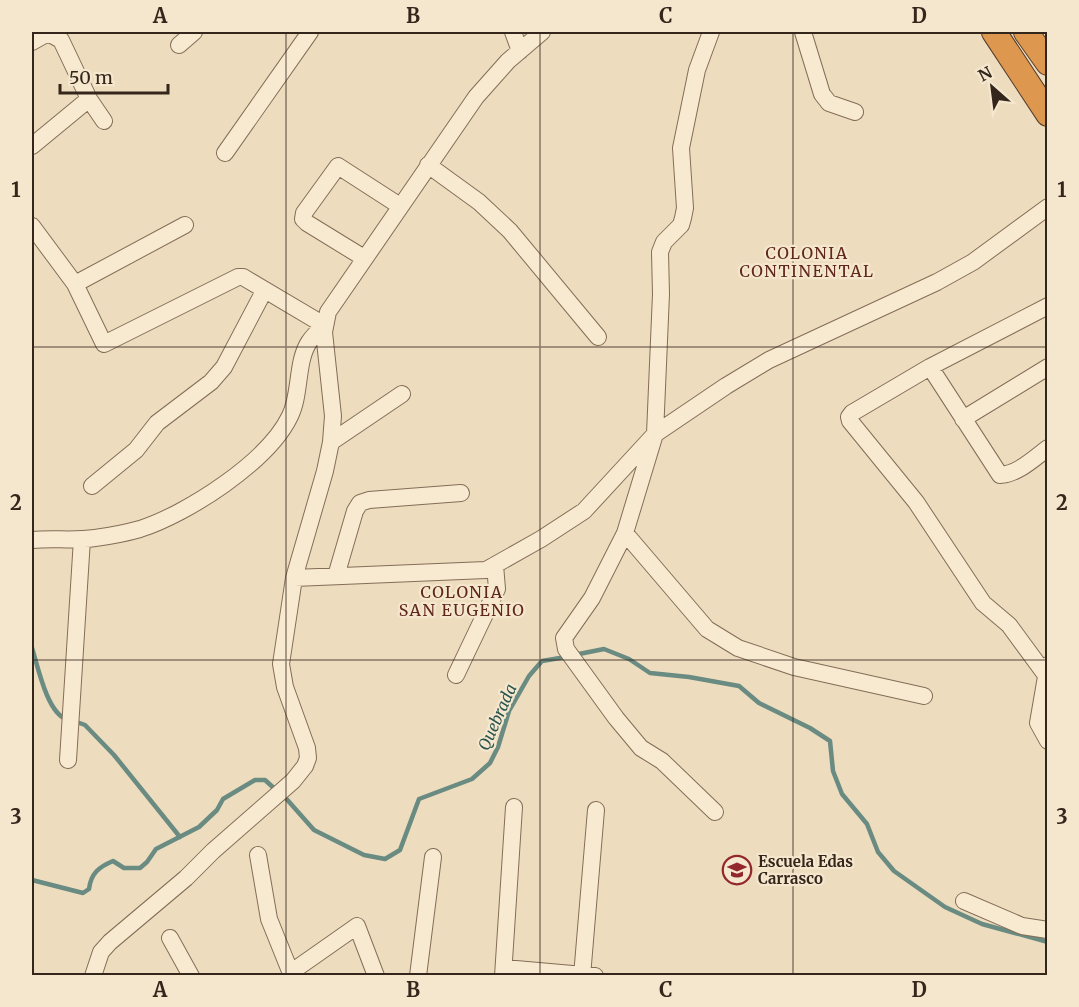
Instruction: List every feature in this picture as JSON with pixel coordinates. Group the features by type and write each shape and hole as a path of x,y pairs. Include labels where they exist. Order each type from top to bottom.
{"highway":[{"path":"994,32 1047,114"},
{"path":"1026,32 1047,63"}],"street":[{"path":"179,45 194,32"},
{"path":"225,153 310,32"},
{"path":"513,32 519,51"},
{"path":"93,975 101,952 110,942 186,878 213,850 301,773 308,758 307,748 285,687 281,664 294,578 325,471 331,442 333,416 324,325 328,312 476,97 519,51 542,32"},
{"path":"711,32 698,70 681,148 685,208 683,218 681,225 664,242 660,252 662,294 655,434 625,533 592,598 564,638 566,649 616,718 641,748 662,761 715,812"},
{"path":"803,32 822,94 829,103 855,112"},
{"path":"32,42 48,33 61,40 89,99 104,121"},
{"path":"32,146 89,99"},
{"path":"364,258 303,219 304,213 316,195 338,165 400,206"},
{"path":"428,165 478,202 510,231 598,337"},
{"path":"294,578 486,570 541,539 584,511 655,434 726,386 769,360 937,282 973,262 1047,207"},
{"path":"75,284 185,225"},
{"path":"32,226 75,284 104,344 238,277 243,277 324,325"},
{"path":"92,486 136,450 157,423 211,382 224,367 264,291"},
{"path":"1047,306 930,367 852,413 850,421 916,502 983,603 1009,625 1046,669 1038,723 1047,741"},
{"path":"33,538 82,540 138,530 156,523 216,489 254,460 275,440 290,416 296,401 304,352 308,343 324,325"},
{"path":"963,419 1047,366"},
{"path":"930,367 999,475 1008,475 1018,470 1047,448"},
{"path":"331,442 402,394"},
{"path":"336,576 355,511 360,503 369,500 461,493"},
{"path":"625,533 707,629 738,648 794,667 924,696"},
{"path":"68,760 82,540"},
{"path":"456,675 497,589 495,565"},
{"path":"514,807 504,972 587,975 596,810"},
{"path":"258,855 269,919 291,974 357,926 376,975"},
{"path":"418,975 433,857"},
{"path":"964,901 1022,926 1047,930"},
{"path":"170,938 191,975"}],"waterway":[{"path":"32,648 48,698 59,715 66,719"},
{"name":"Quebrada","path":"574,655 604,649 629,659 650,673 739,686 759,703 810,728 830,741 833,771 842,794 867,824 878,852 894,871 945,907 982,924 1048,942"},
{"name":"Quebrada","path":"283,795 314,830 364,855 385,859 400,850 419,799 472,779 490,763 498,747 509,711 529,676 542,661 566,657"},
{"path":"74,721 85,725 114,755 180,837"},
{"name":"Quebrada","path":"32,880 83,893 89,889 97,871 104,866 113,861 124,868 140,868 156,849 199,827 217,810 223,799 255,780 265,780 276,790"}],"place":[{"name":"Escuela Edas Carrasco","path":"737,870"}],"district":[{"name":"COLONIA CONTINENTAL","path":"807,262"},
{"name":"COLONIA SAN EUGENIO","path":"462,601"}]}
